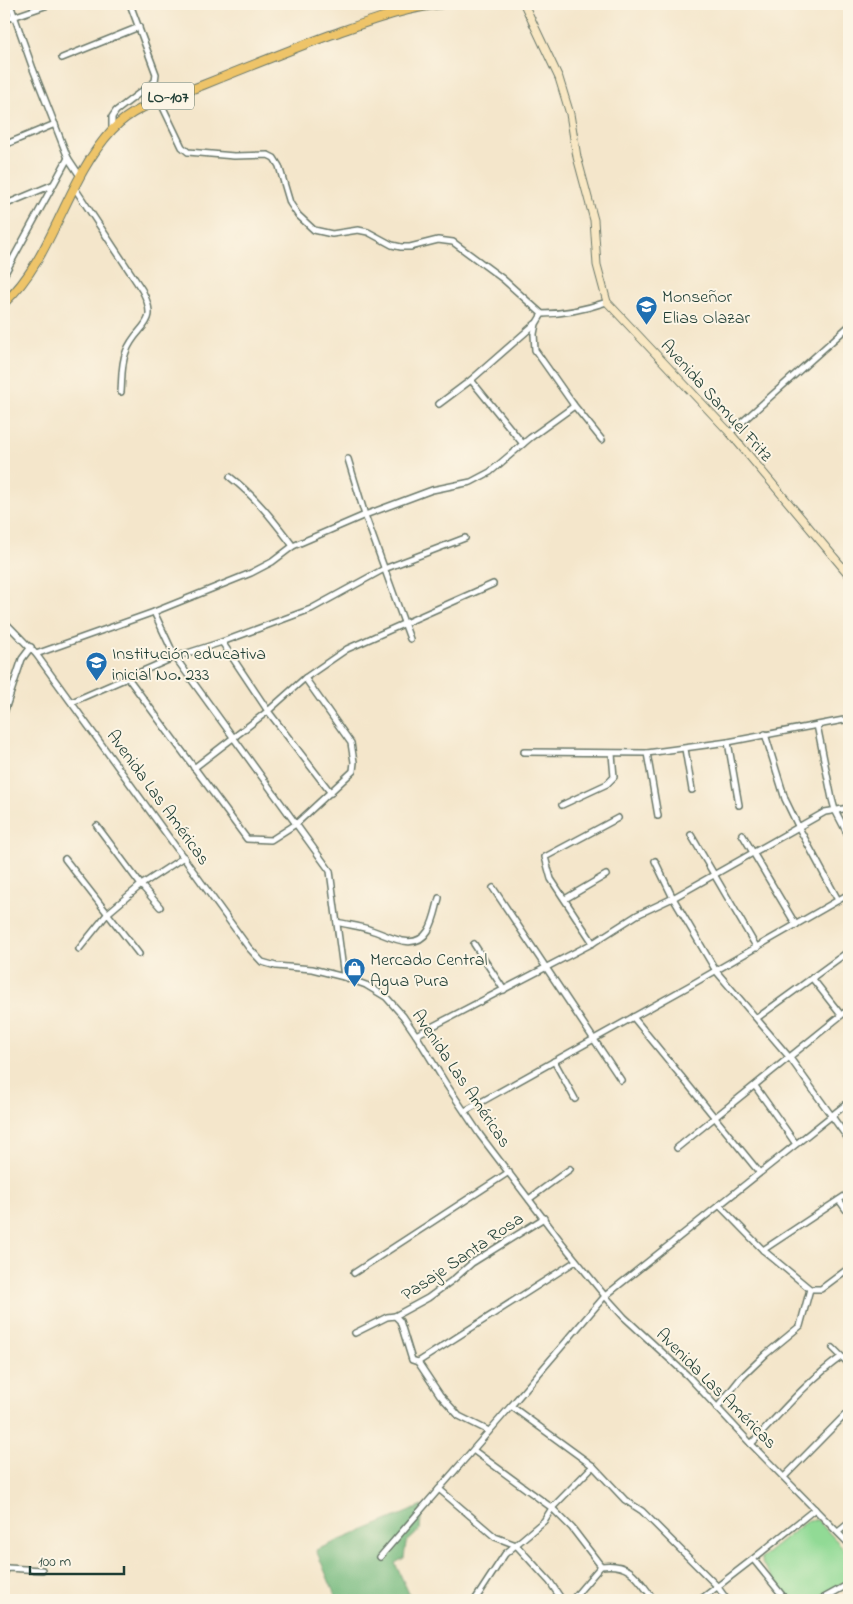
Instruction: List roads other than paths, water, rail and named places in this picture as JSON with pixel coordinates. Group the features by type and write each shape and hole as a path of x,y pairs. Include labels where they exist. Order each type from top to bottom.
{"main road":[{"name":"LO-107","path":"4,302 16,292 29,274 80,176 112,130 135,111 159,99 200,86 382,16 424,6 443,4"}],"street":[{"path":"10,4 68,158 80,176"},
{"path":"4,20 51,4"},
{"path":"112,130 112,117 116,111 155,81 156,74 130,4"},
{"name":"Avenida Samuel Fritz","path":"524,4 559,78 570,114 578,157 594,220 597,265 607,302 730,432 849,575"},
{"path":"62,58 139,27"},
{"path":"159,99 178,141 188,152 234,156 268,155 274,158 279,166 290,203 298,215 314,230 332,234 358,230 368,232 392,245 401,247 410,247 438,240 453,242 503,279 542,314 558,314 607,302"},
{"path":"4,145 55,124"},
{"path":"4,275 68,158"},
{"path":"4,205 52,185"},
{"path":"74,187 142,290 151,311 145,324 128,347 124,356 122,392"},
{"path":"439,404 536,324 542,314"},
{"path":"536,324 534,334 535,350 602,440"},
{"path":"730,432 849,326"},
{"path":"470,380 523,444"},
{"path":"36,654 154,612 251,574 272,562 293,546 365,515 432,490 471,482 490,472 523,444 573,407 574,404"},
{"path":"348,459 365,515 410,639"},
{"path":"230,477 247,490 271,515 293,546"},
{"path":"72,702 174,657 222,642 311,609 384,570 465,538"},
{"path":"194,768 268,711 305,678 347,649 493,584"},
{"path":"154,612 174,657 330,871 344,977"},
{"name":"Avenida Las Américas","path":"4,621 30,646 72,702 249,948 262,962 276,966 312,969 344,977 366,985 386,996 416,1035 446,1084 509,1172 576,1261 605,1296 624,1317 688,1376 849,1544"},
{"path":"222,642 268,711 331,793"},
{"path":"4,713 22,659 30,646"},
{"path":"128,678 247,839 271,840 296,824 353,771 352,748 305,678"},
{"path":"524,752 647,753 728,742 849,719"},
{"path":"817,725 835,810 849,837"},
{"path":"765,734 785,799 798,828 838,900"},
{"path":"728,742 739,805"},
{"path":"685,749 692,790"},
{"path":"647,753 658,816"},
{"path":"562,804 607,784 614,776 612,754"},
{"path":"416,1035 594,943 638,915 673,898 825,812 849,808"},
{"path":"594,943 551,880 546,857 618,818"},
{"path":"97,826 160,907"},
{"path":"742,834 796,925"},
{"path":"691,835 757,948"},
{"path":"79,948 108,913 141,885 184,857"},
{"path":"65,859 139,954"},
{"path":"655,861 673,898 716,971 790,1058 849,1140"},
{"path":"565,899 606,875"},
{"path":"493,888 621,1080"},
{"path":"465,1111 757,948 849,894"},
{"path":"337,922 371,930 394,940 404,942 416,940 427,933 439,898"},
{"path":"474,944 504,990"},
{"path":"757,1018 849,951"},
{"path":"812,978 841,1015"},
{"path":"677,1148 849,1009"},
{"path":"633,1017 759,1172"},
{"path":"554,1061 575,1099"},
{"path":"755,1086 796,1144"},
{"path":"380,1557 605,1296 849,1102"},
{"path":"529,1199 570,1169"},
{"path":"354,1272 509,1172"},
{"path":"763,1250 849,1193"},
{"path":"839,1200 849,1214"},
{"path":"719,1205 763,1250 810,1289 820,1289 849,1268"},
{"name":"Pasaje Santa Rosa","path":"355,1333 388,1317 395,1316 428,1298 472,1263 544,1218"},
{"path":"418,1362 576,1261"},
{"path":"718,1408 740,1379 766,1354 800,1326 810,1289"},
{"path":"395,1316 400,1321 412,1360 418,1362 440,1395 459,1416 489,1431"},
{"path":"833,1348 849,1364"},
{"path":"752,1444 811,1380 841,1357"},
{"path":"511,1406 593,1466 625,1500 642,1511 717,1586 727,1600"},
{"path":"784,1477 849,1411"},
{"path":"473,1450 552,1508 572,1528 601,1566"},
{"path":"475,1600 505,1554 544,1521 552,1508 593,1466"},
{"path":"438,1489 495,1536 516,1545 550,1582 562,1600"},
{"path":"700,1600 815,1509"},
{"path":"838,1532 849,1522"},
{"path":"753,1559 786,1600"},
{"path":"572,1600 601,1566 621,1566 630,1570 654,1600"},
{"path":"4,1574 7,1568 42,1570"},
{"path":"820,1600 849,1584"},
{"path":"478,1595 482,1600"}],"place":[{"name":"Monseñor Elias Olazar","path":"646,325"},
{"name":"Institución educativa inicial No. 233","path":"96,682"},
{"name":"Mercado Central Agua Pura","path":"354,988"}]}
